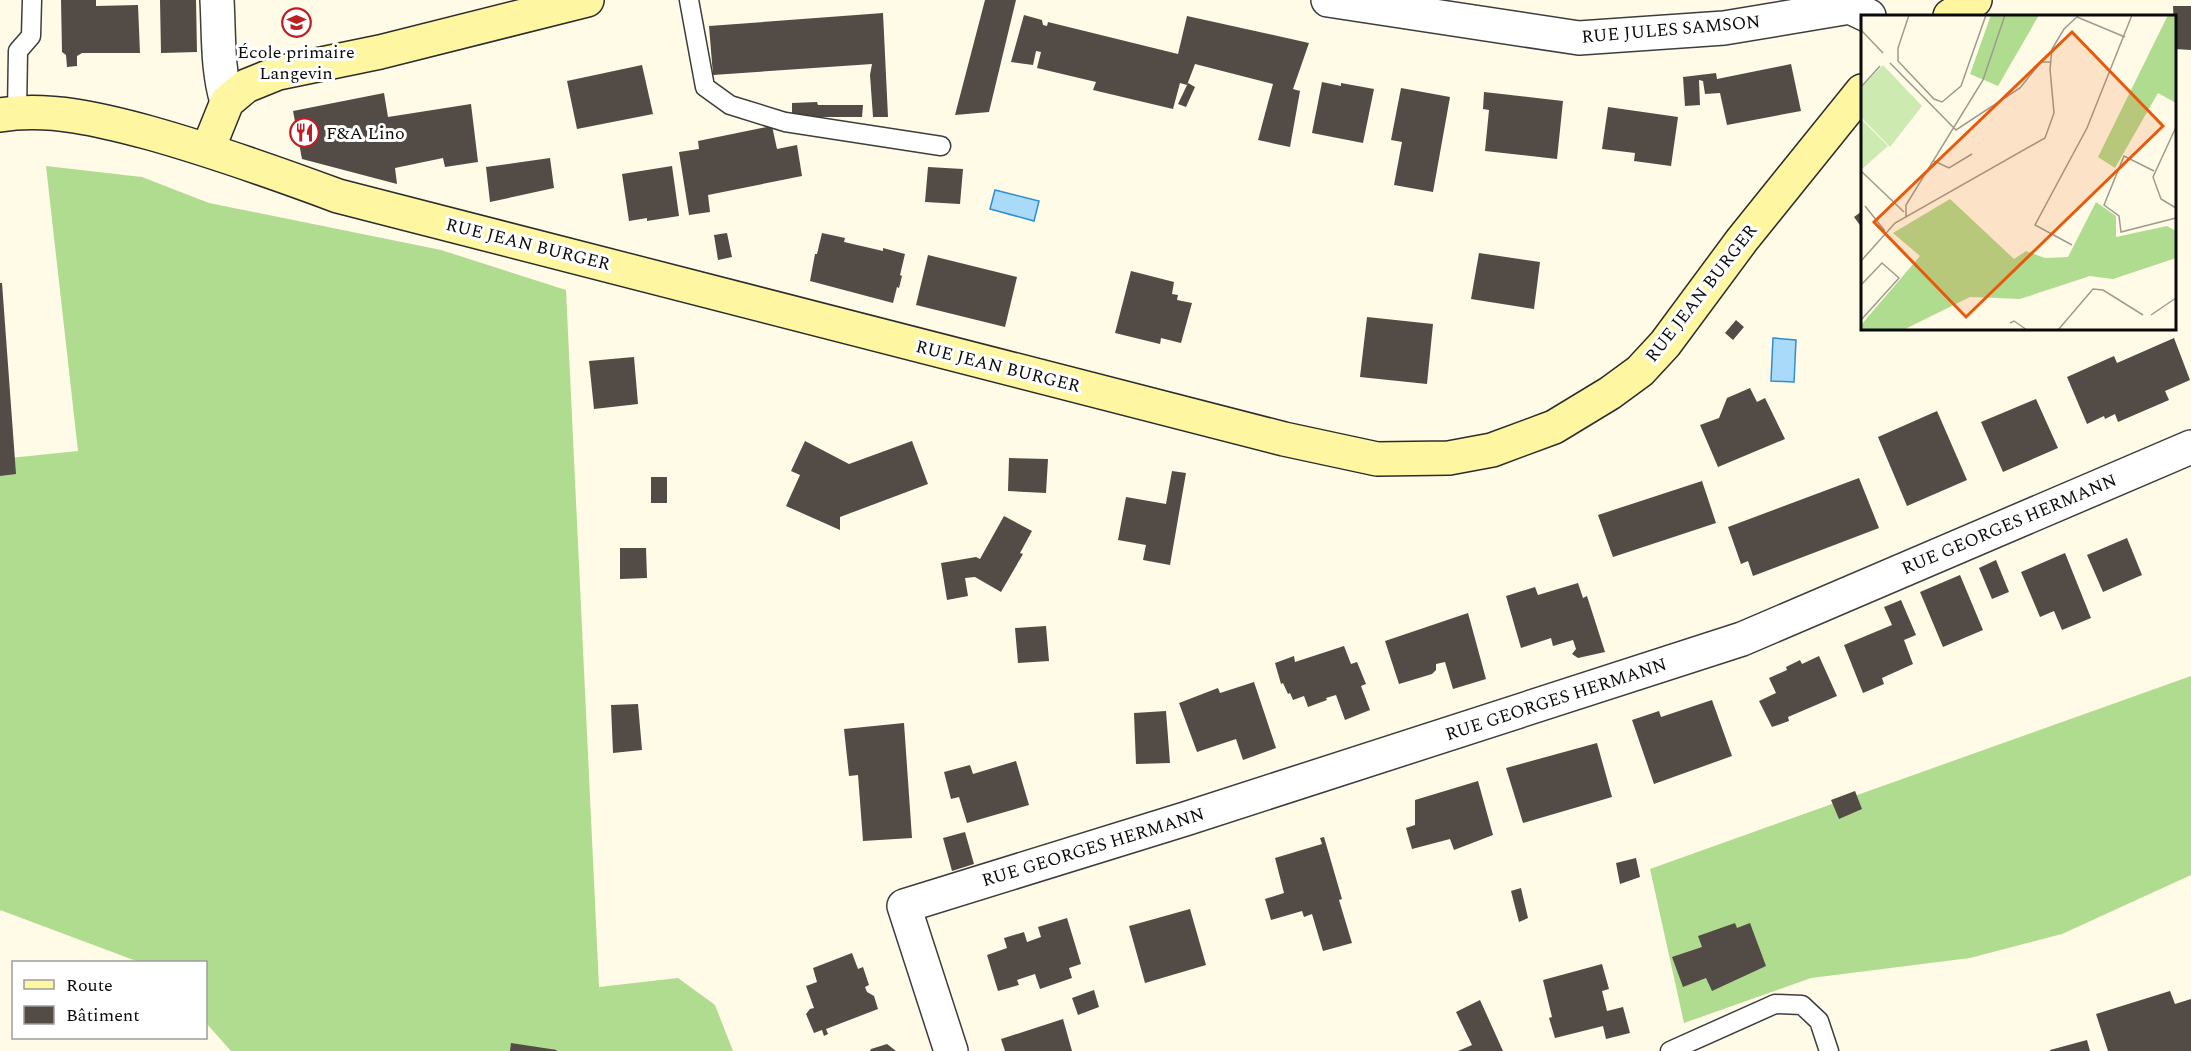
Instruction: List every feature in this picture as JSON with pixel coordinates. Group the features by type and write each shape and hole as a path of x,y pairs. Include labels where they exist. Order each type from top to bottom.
{"main road":[{"path":"208,149 227,102 246,86 278,73 380,52 587,0"},
{"path":"1952,15 1975,0"},
{"name":"RUE JEAN BURGER","path":"8,114 67,115 116,123 208,149 338,196 1284,439 1377,459 1449,458 1492,450 1554,427 1610,393 1640,371 1665,344 1748,231 1861,93"}],"street":[{"path":"217,0 218,59 227,102"},
{"name":"RUE JULES SAMSON","path":"1328,0 1579,38 1724,28 1850,7 1867,15"},
{"name":"RUE GEORGES HERMANN","path":"951,1051 904,906 1196,815 1742,639 2191,447"}],"lane":[{"path":"8,114 18,51 31,36 32,0"},
{"path":"689,0 705,87 730,105 785,122 941,146"},
{"path":"1670,1051 1775,1004 1802,1005 1819,1021 1828,1051"}],"green space":[{"path":"46,166 142,177 209,203 441,250 566,290 599,987 678,978 715,1005 733,1051 231,1051 207,1024 207,961 136,961 0,910 0,459 78,451"},
{"path":"2191,676 2191,875 2062,934 1970,958 1811,978 1684,1023 1650,869"}],"water":[{"path":"995,190 1039,201 1034,221 990,209"},
{"path":"1773,338 1796,340 1794,382 1771,381"}],"building":[{"path":"61,0 96,0 96,6 138,5 140,53 82,53 77,56 77,66 67,67 66,55 62,52"},
{"path":"160,0 196,0 197,52 161,53"},
{"path":"985,0 1016,0 989,112 955,115"},
{"path":"2173,6 2191,6 2191,50 2176,49 2176,15 2173,15"},
{"path":"883,13 888,117 873,117 870,75 872,64 713,75 709,26"},
{"path":"1024,15 1042,20 1043,25 1047,26 1048,22 1178,54 1187,16 1309,43 1293,89 1300,91 1290,147 1258,140 1273,84 1195,64 1187,85 1180,83 1173,109 1093,90 1096,82 1037,68 1041,52 1036,51 1033,65 1011,62"},
{"path":"1791,64 1801,111 1727,125 1720,93 1705,94 1703,81 1699,80 1700,105 1685,106 1683,77 1716,73 1717,79"},
{"path":"642,65 653,114 577,129 567,81"},
{"path":"1322,82 1374,89 1363,143 1312,133"},
{"path":"1188,83 1195,87 1186,107 1178,104"},
{"path":"1401,88 1450,97 1433,192 1394,185 1402,142 1391,140"},
{"path":"1484,92 1563,101 1557,159 1485,151 1489,110 1483,109"},
{"path":"384,93 388,117 471,104 478,162 445,167 443,158 395,168 397,184 302,159 293,111"},
{"path":"817,102 818,105 863,105 862,117 792,117 792,103"},
{"path":"1608,107 1678,117 1671,166 1634,161 1635,153 1602,149"},
{"path":"772,126 777,149 797,145 802,176 708,195 710,212 689,215 679,152 699,149 698,141"},
{"path":"550,158 554,188 490,202 486,167"},
{"path":"672,166 679,216 629,221 622,174"},
{"path":"928,167 963,169 960,204 925,202"},
{"path":"1861,212 1861,227 1854,217"},
{"path":"727,233 732,257 718,260 714,235"},
{"path":"822,233 845,238 844,242 905,254 900,275 902,276 893,303 810,281"},
{"path":"1479,253 1540,262 1534,309 1471,299"},
{"path":"928,255 1017,277 1005,327 916,305"},
{"path":"1131,271 1174,282 1172,294 1178,295 1177,300 1192,303 1181,343 1161,338 1160,344 1115,333"},
{"path":"0,283 2,283 16,474 0,476"},
{"path":"1367,317 1433,324 1427,384 1360,377"},
{"path":"1736,320 1744,327 1733,340 1725,333"},
{"path":"2174,338 2190,380 2165,391 2169,400 2118,422 2115,414 2105,419 2104,416 2087,424 2067,377 2114,356 2117,363"},
{"path":"634,357 638,404 594,409 589,361"},
{"path":"1750,388 1757,402 1765,398 1785,439 1718,467 1700,425 1719,418 1727,398"},
{"path":"2036,399 2058,448 2003,472 1981,422"},
{"path":"1937,411 1967,480 1907,506 1878,437"},
{"path":"805,441 849,464 912,441 928,484 840,517 840,530 786,506 800,475 791,471"},
{"path":"1009,458 1048,459 1046,493 1008,491"},
{"path":"1172,471 1186,473 1170,565 1143,560 1146,545 1118,540 1126,497 1166,504"},
{"path":"651,477 667,477 667,503 651,503"},
{"path":"1859,478 1879,528 1753,576 1748,561 1741,564 1728,527"},
{"path":"1702,481 1716,523 1613,557 1598,515"},
{"path":"1004,516 1032,531 1020,553 1023,554 1001,592 975,577 965,578 968,596 947,600 941,563 976,557 980,559"},
{"path":"2127,538 2142,575 2103,592 2087,555"},
{"path":"620,548 646,548 647,578 620,579"},
{"path":"2065,553 2091,618 2062,630 2054,611 2040,617 2021,572"},
{"path":"1996,560 2009,592 1992,599 1979,568"},
{"path":"1960,575 1983,630 1943,647 1920,592"},
{"path":"1578,583 1583,598 1587,596 1605,652 1578,658 1572,654 1576,649 1573,640 1553,646 1551,638 1521,648 1506,596 1535,587 1538,595"},
{"path":"1901,600 1916,635 1904,640 1913,664 1882,678 1884,684 1863,693 1844,645 1892,625 1884,607"},
{"path":"1468,613 1486,679 1453,689 1445,662 1436,664 1436,670 1432,674 1399,684 1385,641"},
{"path":"1046,626 1049,661 1018,663 1015,628"},
{"path":"1344,646 1351,664 1357,662 1366,684 1361,686 1370,710 1345,720 1336,695 1308,707 1304,696 1293,700 1283,683 1281,684 1275,663 1294,656 1295,662"},
{"path":"1819,656 1837,696 1788,717 1789,721 1772,727 1759,701 1776,693 1769,678 1787,670 1786,667 1800,660 1802,664"},
{"path":"1254,682 1276,748 1243,760 1236,739 1197,752 1179,703 1218,688 1220,693"},
{"path":"1712,700 1732,756 1654,784 1632,720 1659,711 1661,717"},
{"path":"638,704 642,750 613,753 611,705"},
{"path":"1166,711 1170,763 1136,764 1134,713"},
{"path":"904,723 912,838 863,841 858,775 849,776 844,729"},
{"path":"1597,743 1612,797 1523,823 1506,768"},
{"path":"1016,761 1029,805 967,823 959,797 951,799 944,772 970,765 973,774"},
{"path":"1478,781 1493,835 1454,850 1450,839 1412,849 1406,828 1415,825 1415,800"},
{"path":"1855,791 1862,809 1839,819 1831,800"},
{"path":"965,832 974,864 952,871 943,838"},
{"path":"1324,837 1352,943 1323,951 1312,914 1304,917 1302,911 1271,920 1265,899 1284,893 1275,858 1322,844 1320,838"},
{"path":"1636,858 1640,877 1620,884 1616,863"},
{"path":"1521,888 1528,918 1519,922 1511,891"},
{"path":"1190,909 1206,965 1145,983 1129,926"},
{"path":"1067,918 1081,964 1069,968 1072,978 1040,989 1035,974 1017,980 1019,985 998,991 987,955 1007,948 1004,938 1024,932 1027,942 1041,937 1038,927"},
{"path":"1735,923 1737,928 1750,923 1766,966 1712,991 1706,978 1683,987 1672,957 1702,947 1698,936"},
{"path":"852,953 858,969 863,967 869,985 865,987 867,992 874,996 878,1009 826,1029 828,1034 824,1036 822,1030 814,1033 806,1014 814,1008 806,986 817,982 813,968"},
{"path":"1602,964 1609,989 1602,991 1607,1011 1623,1007 1630,1033 1606,1039 1603,1026 1555,1038 1549,1018 1552,1017 1543,980"},
{"path":"1094,990 1099,1007 1078,1015 1072,998"},
{"path":"2170,991 2175,1004 2191,999 2191,1051 2108,1051 2096,1014"},
{"path":"1480,1000 1503,1051 1458,1051 1472,1045 1456,1012"},
{"path":"1063,1019 1072,1051 1005,1051 1001,1039"},
{"path":"2087,1040 2090,1051 2050,1051 2050,1050"},
{"path":"511,1043 557,1050 510,1051"},
{"path":"887,1044 896,1051 870,1051 871,1049"}],"place":[{"name":"École primaire Langevin","path":"296,23"},
{"name":"F&A Lino","path":"305,133"}]}
